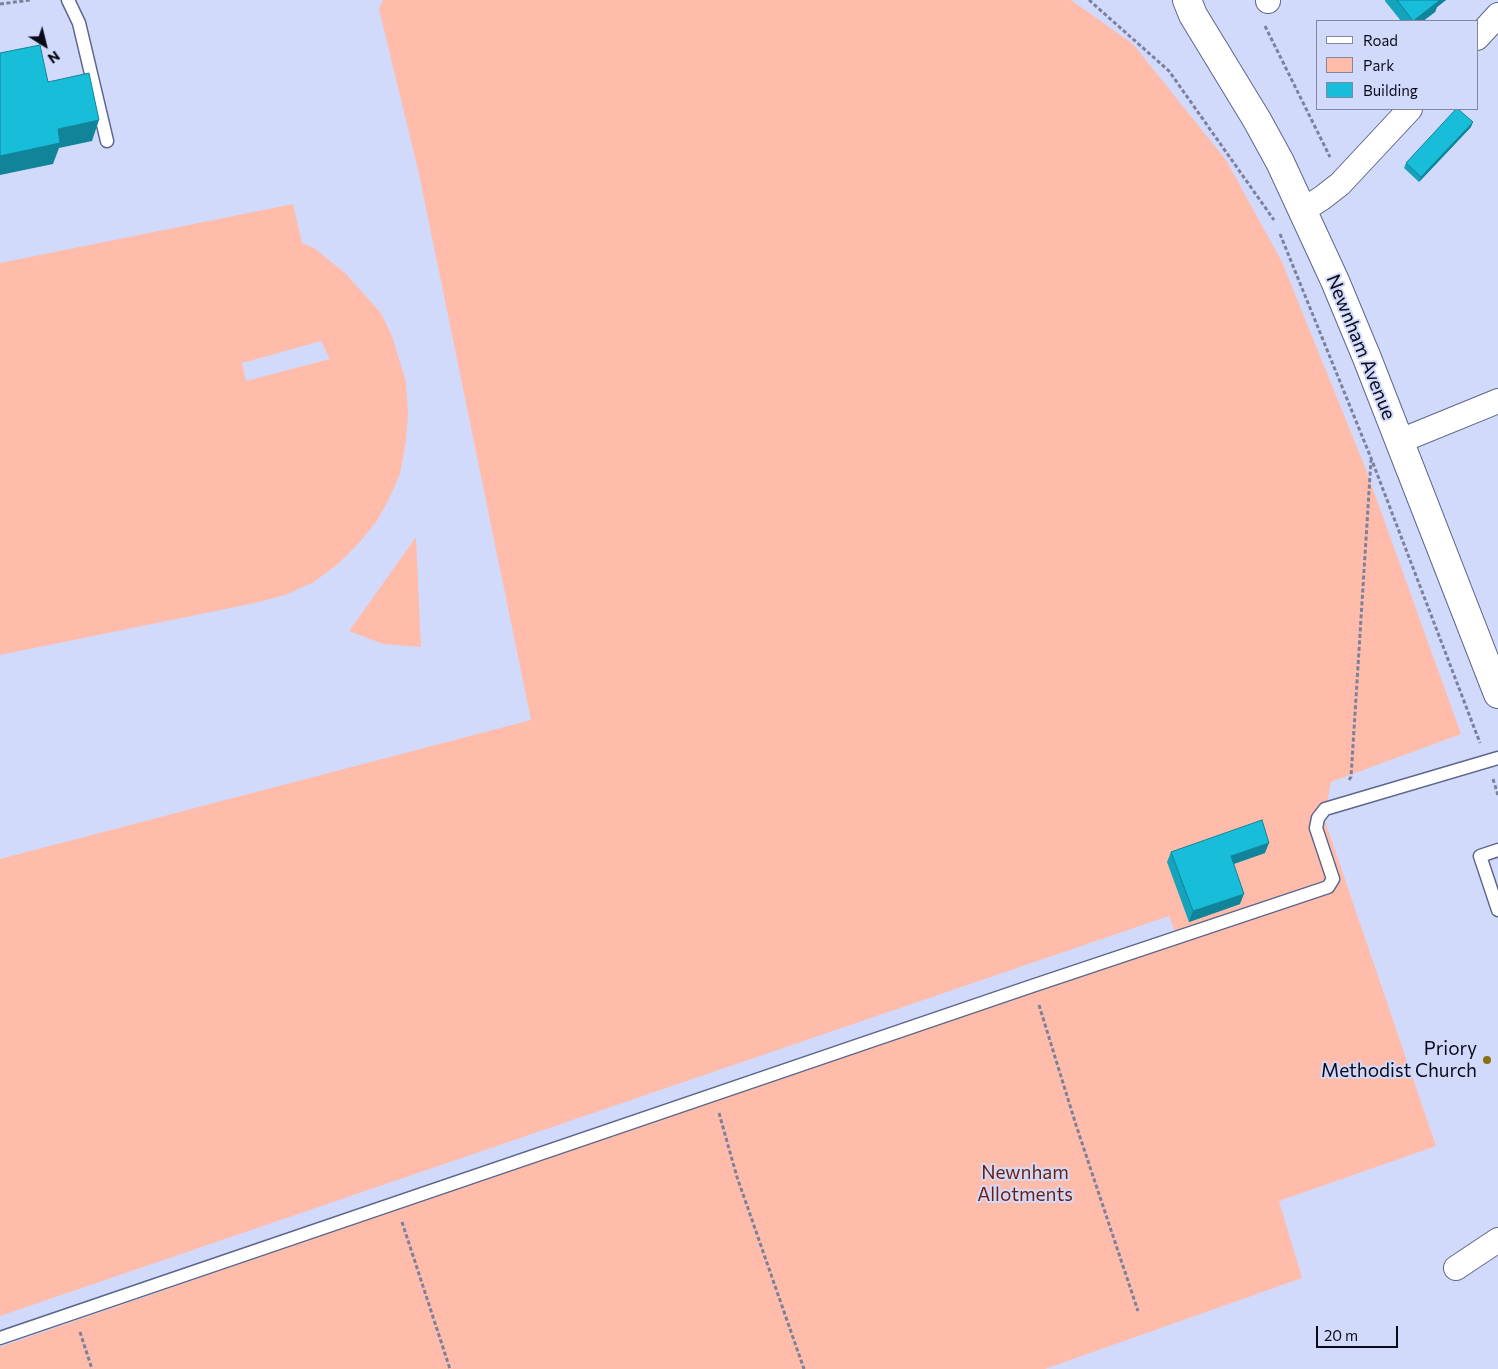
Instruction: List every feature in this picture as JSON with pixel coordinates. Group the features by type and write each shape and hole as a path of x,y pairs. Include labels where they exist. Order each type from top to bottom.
{"main road":[{"name":"Newnham Avenue","path":"1186,5 1257,120 1335,281 1400,441 1498,694"}],"street":[{"path":"1478,37 1498,15"},
{"path":"1302,210 1340,184 1409,110"},
{"path":"1400,441 1498,402"},
{"path":"1456,1268 1498,1240"}],"lane":[{"path":"68,0 78,23 107,141"},
{"path":"0,1338 1328,887 1333,879 1316,828 1318,818 1325,809 1493,760"},
{"path":"1498,850 1480,856 1498,910"}],"path":[{"path":"0,4 30,0"},
{"path":"1089,0 1169,71 1275,222"},
{"path":"1266,6 1330,158"},
{"path":"1279,231 1493,760"},
{"path":"1371,458 1400,441"},
{"path":"1325,809 1351,777 1371,458"},
{"path":"1032,986 1138,1311"},
{"path":"715,1096 737,1177 804,1369"},
{"path":"396,1203 450,1369"},
{"path":"74,1313 92,1369"}],"green space":[{"name":"Newnham Allotments","path":"383,0 1071,0 1133,44 1226,160 1282,262 1365,467 1461,734 1331,782 1324,818 1436,1146 1279,1201 1302,1278 1045,1369 0,1369 0,1347 1178,939 1169,916 0,1316 0,859 531,720 419,174 379,9"},
{"path":"293,204 302,243 314,248 345,273 381,313 392,336 406,382 408,413 406,441 400,474 376,522 338,564 314,582 285,595 255,603 0,655 0,263","holes":["321,341 330,359 246,381 242,363"]},
{"path":"416,537 421,647 383,644 349,631"}],"building":[{"path":"1397,0 1439,1 1414,20 1412,20"},
{"path":"40,45 48,82 89,73 99,120 58,129 60,143 0,156 0,53"},
{"path":"1455,110 1459,110 1473,122 1421,177 1406,163"},
{"path":"1262,820 1269,843 1231,856 1244,894 1193,911 1171,852"}],"place":[{"name":"Priory Methodist Church","path":"1487,1060"}]}
